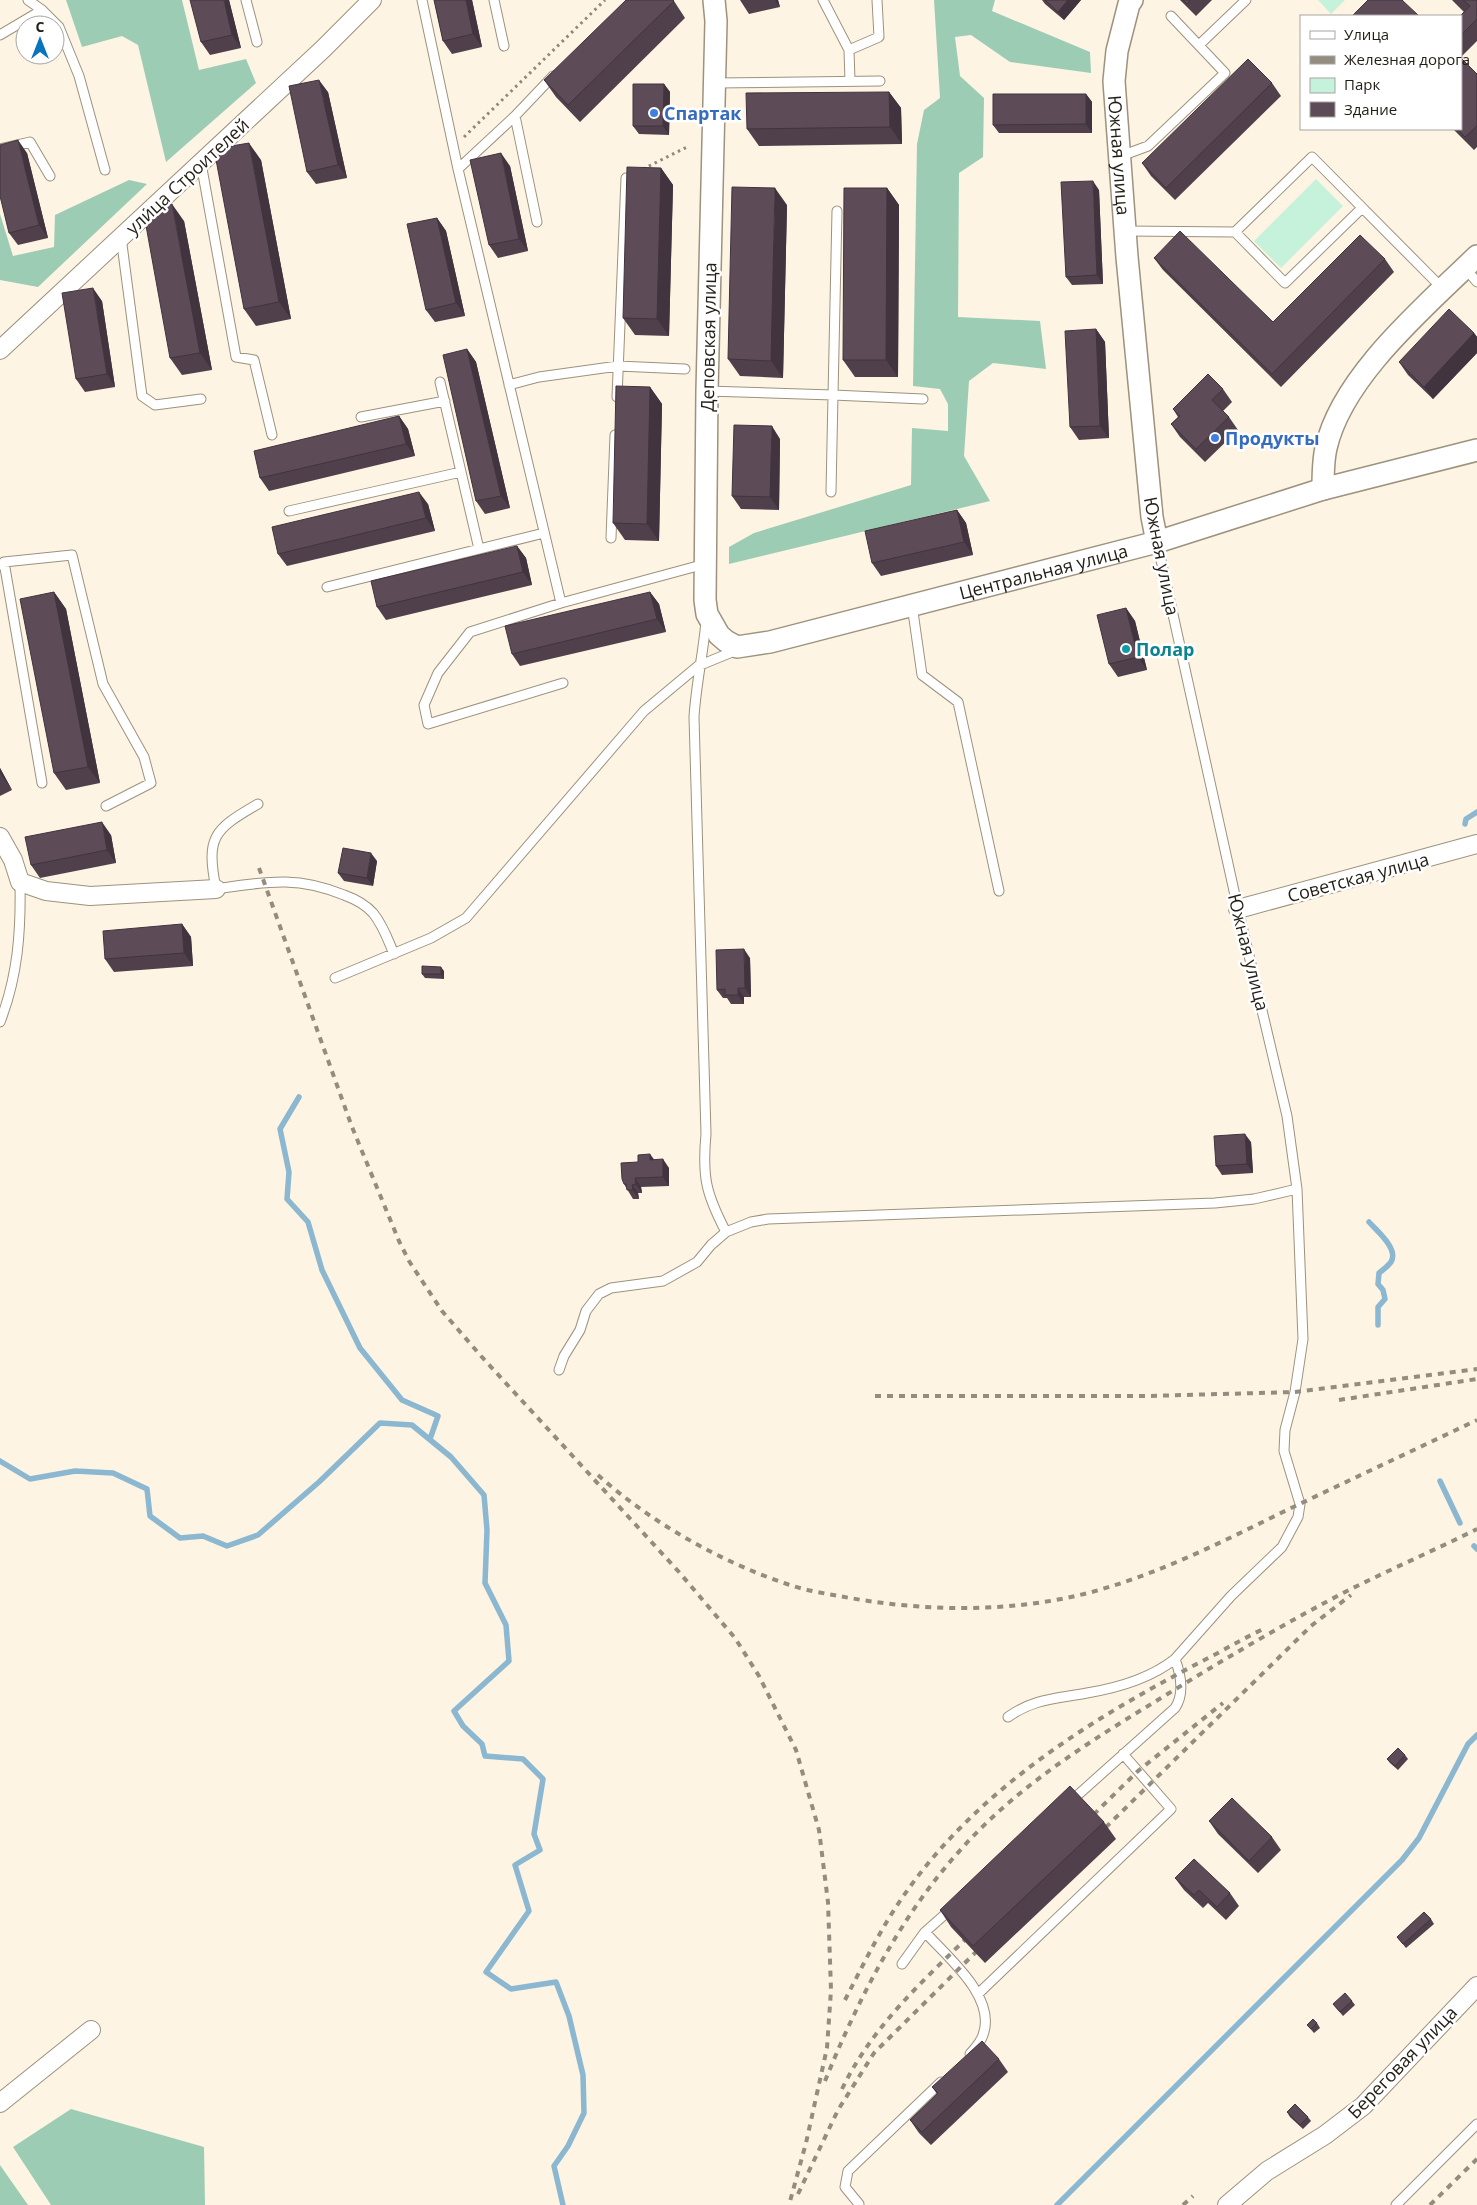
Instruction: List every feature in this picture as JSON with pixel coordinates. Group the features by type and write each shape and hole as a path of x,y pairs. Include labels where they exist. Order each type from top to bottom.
{"street":[{"name":"улица Строителей","path":"0,350 323,49 372,0"},
{"name":"Деповская улица","path":"714,0 705,600 707,614 719,635 737,647 752,646"},
{"name":"Южная улица","path":"1130,2 1117,51 1114,81 1124,231 1152,517 1157,542"},
{"path":"1323,489 1326,448 1347,399 1370,363 1443,289 1473,269"},
{"name":"Центральная улица","path":"752,646 794,637 912,604 1157,542 1323,489 1477,450"},
{"path":"0,837 13,860 20,882 46,891 90,896 216,890"},
{"name":"Советская улица","path":"1238,909 1477,844"},
{"name":"Береговая улица","path":"1227,2205 1267,2171 1325,2135 1363,2106 1477,1986"},
{"path":"0,2103 91,2030"}],"lane":[{"path":"28,0 42,10 59,27 79,76 105,170"},
{"path":"246,0 257,42"},
{"path":"422,0 458,169 561,603"},
{"path":"494,0 504,46"},
{"path":"823,0 849,50 850,81"},
{"path":"849,50 879,37 877,0"},
{"path":"1199,45 1246,0"},
{"path":"0,35 42,10"},
{"path":"1118,157 1148,146 1225,73 1171,16"},
{"path":"458,169 515,116 561,68"},
{"path":"714,83 880,81"},
{"path":"515,116 537,222"},
{"path":"0,149 30,142 50,176"},
{"path":"1235,232 1312,156 1443,289"},
{"path":"201,162 236,357 254,360 272,435"},
{"path":"617,405 626,178"},
{"path":"1124,231 1235,232 1285,283 1362,208"},
{"path":"831,492 837,212"},
{"path":"121,236 142,396 155,405 200,399"},
{"path":"509,384 539,377 618,366 685,369"},
{"path":"440,382 479,549"},
{"path":"707,391 923,399"},
{"path":"361,417 445,400"},
{"path":"611,538 616,424"},
{"path":"289,511 461,472"},
{"path":"327,588 544,533"},
{"name":"Южная улица","path":"1008,1717 1019,1709 1040,1700 1087,1693 1158,1672 1175,1659 1231,1596 1282,1547 1298,1517 1300,1504 1284,1451 1285,1430 1295,1392 1303,1338 1297,1189 1288,1116 1238,909 1157,542"},
{"path":"42,783 2,564 72,556 103,684 144,757 151,783 106,806"},
{"path":"562,683 428,724 424,705 438,673 470,632 561,603 706,563"},
{"path":"912,604 922,675 958,702 999,891"},
{"path":"707,614 703,652 698,666 694,717 706,1134 703,1169 705,1184 726,1232"},
{"path":"335,978 446,932 466,918 644,711 698,666 723,655 752,646"},
{"path":"258,804 235,817 216,834 211,855 216,890 264,881 294,881 336,892 364,905 372,912 381,924 394,954"},
{"path":"0,1022 9,999 19,952 20,882"},
{"path":"559,1370 564,1356 580,1330 586,1311 599,1294 611,1288 663,1281 697,1262 711,1245 726,1232 752,1222 768,1219 1215,1203 1254,1199 1297,1189"},
{"path":"1065,1807 1175,1708 1179,1702 1181,1686 1180,1671 1175,1659"},
{"path":"979,1993 1171,1809 1123,1754"},
{"path":"902,1964 925,1932 962,1899"},
{"path":"925,1932 979,1993 984,2011 985,2025 983,2036 960,2064"},
{"path":"859,2204 845,2187 848,2171 946,2077"},
{"path":"1396,2205 1477,2124"}],"path":[{"path":"453,147 605,0"},
{"path":"626,178 689,146"}],"green space":[{"path":"66,0 182,0 199,70 246,59 256,83 166,162 138,45 122,36 82,47"},
{"path":"934,0 995,0 992,11 1090,52 1091,73 1010,62 971,35 955,37 960,76 984,98 983,157 959,173 958,317 1040,321 1046,369 993,363 969,381 964,456 990,501 729,564 729,547 754,533 911,485 912,428 948,431 948,404 940,389 913,386 917,144 924,110 940,98"},
{"path":"1318,0 1345,0 1331,14"},
{"path":"1316,179 1343,206 1281,268 1254,241"},
{"path":"129,180 147,184 38,287 0,280 0,214 13,256 54,247 55,215"},
{"path":"71,2109 204,2147 205,2205 51,2205 13,2147"},
{"path":"0,2165 28,2205 0,2205"}],"building":[{"path":"190,0 224,0 232,35 201,42"},
{"path":"434,0 466,0 473,34 443,41"},
{"path":"626,0 674,1 568,105 544,80"},
{"path":"1045,0 1068,0 1058,12"},
{"path":"1368,0 1402,0 1418,15 1353,15"},
{"path":"1463,0 1477,0 1477,19 1462,34 1461,15 1470,6"},
{"path":"1248,59 1272,83 1166,188 1142,163"},
{"path":"1462,59 1477,74 1477,126 1465,137 1458,130 1462,130"},
{"path":"319,80 338,165 307,172 289,86"},
{"name":"Спартак","path":"633,84 664,84 663,126 633,126"},
{"path":"889,92 890,127 747,129 746,93"},
{"path":"993,94 1086,94 1086,124 993,125"},
{"path":"18,140 39,225 9,233 0,196 0,145"},
{"path":"249,143 279,302 244,309 214,149"},
{"path":"501,153 519,239 489,245 470,160"},
{"path":"627,167 661,168 657,319 623,318"},
{"path":"1093,181 1097,275 1066,277 1061,182"},
{"path":"732,187 775,188 771,361 728,359"},
{"path":"844,188 887,188 886,360 843,360"},
{"path":"172,204 200,353 170,358 143,209"},
{"path":"437,218 456,303 426,310 407,224"},
{"path":"1180,231 1273,322 1360,235 1385,259 1272,374 1154,258"},
{"path":"93,288 107,374 76,379 62,293"},
{"path":"1449,309 1474,333 1424,387 1399,362"},
{"path":"1096,329 1100,426 1070,427 1065,331"},
{"path":"467,349 501,496 476,501 443,355"},
{"path":"1208,374 1223,389 1212,400 1229,417 1196,449 1171,424 1180,416 1173,409"},
{"path":"616,386 650,387 647,524 613,523"},
{"path":"399,416 406,444 260,478 254,451"},
{"path":"734,425 772,426 770,497 732,496"},
{"path":"419,492 426,518 278,554 272,527"},
{"path":"957,510 964,542 872,563 865,531"},
{"path":"517,546 523,572 377,607 371,581"},
{"path":"54,592 88,767 54,773 20,599"},
{"path":"650,592 657,619 512,654 505,626"},
{"path":"1126,608 1138,657 1109,664 1097,615"},
{"path":"102,822 107,850 31,865 25,837"},
{"path":"343,848 371,853 367,878 338,873"},
{"path":"182,924 184,953 105,959 103,931"},
{"path":"744,949 745,988 738,988 738,995 725,995 725,989 717,990 716,950"},
{"path":"422,966 441,967 441,974 422,974"},
{"path":"1245,1134 1247,1164 1216,1166 1214,1136"},
{"path":"650,1154 650,1160 663,1159 663,1177 635,1178 636,1184 632,1185 633,1190 627,1190 626,1184 624,1184 622,1179 621,1163 638,1162 638,1155"},
{"path":"1398,1748 1405,1755 1395,1766 1387,1759"},
{"path":"1070,1786 1104,1822 973,1946 940,1910"},
{"path":"1232,1798 1272,1837 1249,1861 1209,1821"},
{"path":"1194,1859 1230,1893 1217,1907 1199,1890 1194,1895 1175,1878"},
{"path":"1424,1912 1431,1919 1403,1944 1397,1937"},
{"path":"1345,1993 1352,2001 1340,2012 1333,2004"},
{"path":"1313,2019 1317,2023 1311,2029 1307,2025"},
{"path":"982,2041 999,2059 922,2132 910,2120 938,2093 932,2087"},
{"path":"1295,2104 1308,2117 1300,2125 1287,2112"}],"waterway":[{"path":"1465,824 1466,819 1477,812"},
{"path":"299,1097 280,1129 289,1172 287,1199 308,1222 322,1270 360,1348 402,1400 438,1416 430,1439"},
{"path":"1369,1222 1386,1240 1393,1257 1391,1262 1379,1273 1378,1284 1383,1290 1385,1299 1378,1307 1378,1325"},
{"path":"0,1461 30,1479 75,1471 113,1473 147,1489 150,1516 180,1538 203,1536 227,1546 258,1535 319,1482 380,1423 412,1425 451,1457 484,1495 487,1530 485,1583 506,1625 509,1661 454,1711 463,1726 482,1744 485,1756 523,1759 543,1779 534,1834 540,1850 515,1865 529,1911 486,1972 511,1989 556,1982 569,2016 583,2075 584,2113 568,2146 554,2166 563,2205"},
{"path":"1440,1481 1460,1523"},
{"path":"1474,1546 1477,1549"},
{"path":"1057,2205 1402,1860 1419,1838 1468,1744 1477,1735"}],"railway":[{"path":"259,868 352,1127 409,1261 442,1311 679,1572 735,1638 759,1676 796,1750 819,1830 828,1902 831,1990 827,2048 806,2143 789,2205"},
{"path":"875,1396 1148,1396 1295,1392 1477,1369"},
{"path":"1339,1400 1477,1379"},
{"path":"598,1475 640,1509 687,1539 737,1564 793,1586 839,1596 903,1605 969,1608 1002,1607 1067,1598 1148,1574 1218,1543 1477,1420"},
{"path":"825,2081 852,2018 868,1987 884,1957 921,1899 964,1846 1008,1803 1032,1783 1083,1747 1254,1642 1349,1590 1477,1529"},
{"path":"1097,1836 1311,1626 1351,1595"},
{"path":"845,2000 878,1937 900,1901 931,1860 965,1823 1002,1789 1042,1758 1127,1702 1263,1629"},
{"path":"1085,1823 1138,1771 1223,1703"},
{"path":"842,2089 869,2044 884,2024 918,1986 974,1931"},
{"path":"798,2194 838,2110 874,2053 985,1943"},
{"path":"1430,2205 1477,2159"},
{"path":"1183,2205 1193,2196"}],"place":[{"name":"Спартак","path":"654,113"},
{"name":"Продукты","path":"1215,438"},
{"name":"Полар","path":"1126,649"}]}
